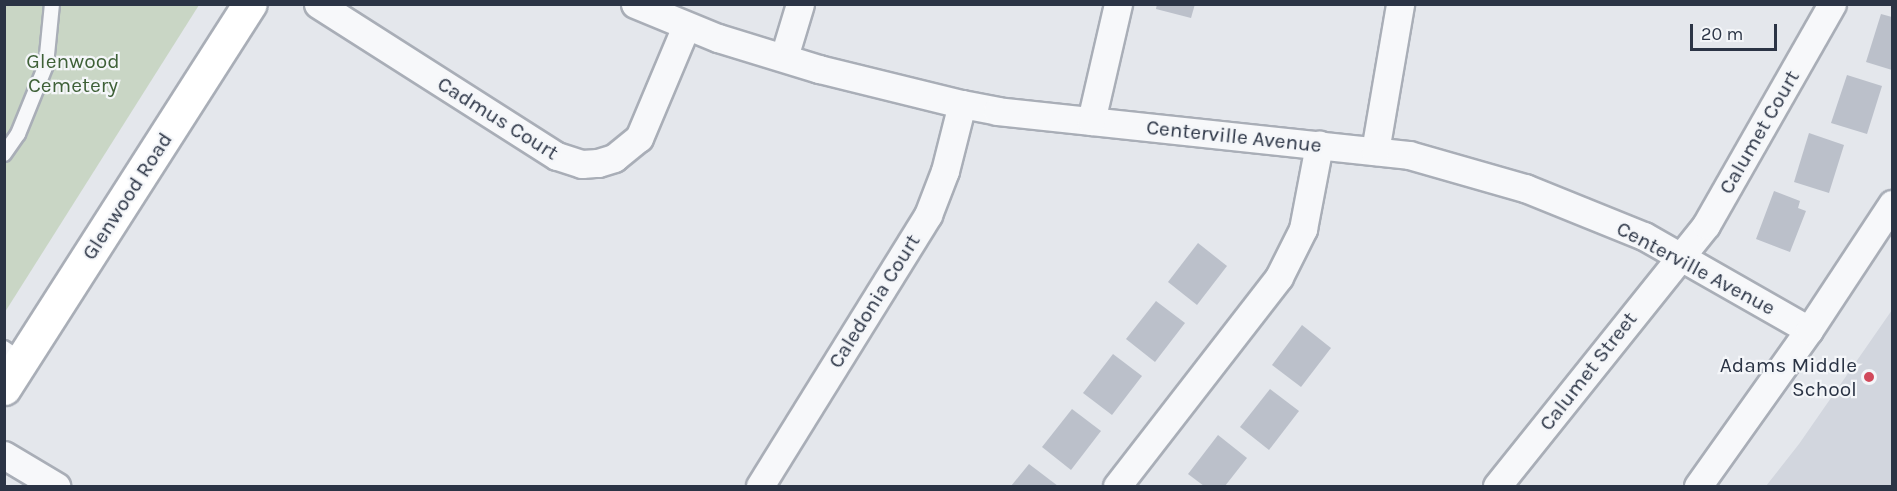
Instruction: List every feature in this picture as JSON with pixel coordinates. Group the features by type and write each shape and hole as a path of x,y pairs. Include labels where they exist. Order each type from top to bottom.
{"street":[{"name":"Glenwood Road","path":"4,388 14,354 250,4"},
{"name":"Cadmus Court","path":"318,4 557,156 582,164 598,164 614,158 639,138 687,26"},
{"name":"Centerville Avenue","path":"635,4 687,26 784,57 900,90 962,104 1090,121 1409,155 1525,188 1644,236 1809,330"},
{"path":"784,57 800,4"},
{"path":"1090,121 1118,4"},
{"path":"1375,152 1401,4"},
{"name":"Calumet Court","path":"1682,257 1706,225 1832,4"},
{"name":"Caledonia Court","path":"760,486 927,215 945,171 962,104"},
{"path":"1117,486 1284,268 1303,230 1319,145"},
{"path":"1698,486 1809,330 1893,204"},
{"name":"Calumet Street","path":"1497,486 1659,281 1682,257"},
{"path":"4,455 56,486"}],"lane":[{"path":"4,154 18,134 46,65 52,4"}],"shaded area":[{"name":"Adams Middle School","path":"1892,310 1892,486 1766,486 1799,444"}],"green space":[{"name":"Glenwood Cemetery","path":"5,5 199,5 5,312"}],"building":[{"path":"1157,4 1195,4 1191,18 1156,9"},
{"path":"1881,14 1892,17 1892,70 1866,62"},
{"path":"1847,75 1882,86 1867,134 1831,123"},
{"path":"1809,133 1844,145 1829,193 1794,182"},
{"path":"1774,191 1800,201 1798,208 1806,211 1790,252 1756,239"},
{"path":"1198,243 1227,266 1197,305 1168,282"},
{"path":"1156,301 1185,323 1155,362 1126,339"},
{"path":"1302,325 1331,348 1301,387 1272,365"},
{"path":"1113,354 1142,376 1112,415 1083,393"},
{"path":"1270,389 1299,411 1269,450 1240,427"},
{"path":"1072,409 1101,431 1071,470 1042,447"},
{"path":"1218,435 1247,458 1225,486 1204,486 1188,474"},
{"path":"1029,464 1058,486 1011,486"}],"place":[{"name":"Adams Middle School","path":"1869,377"}]}
